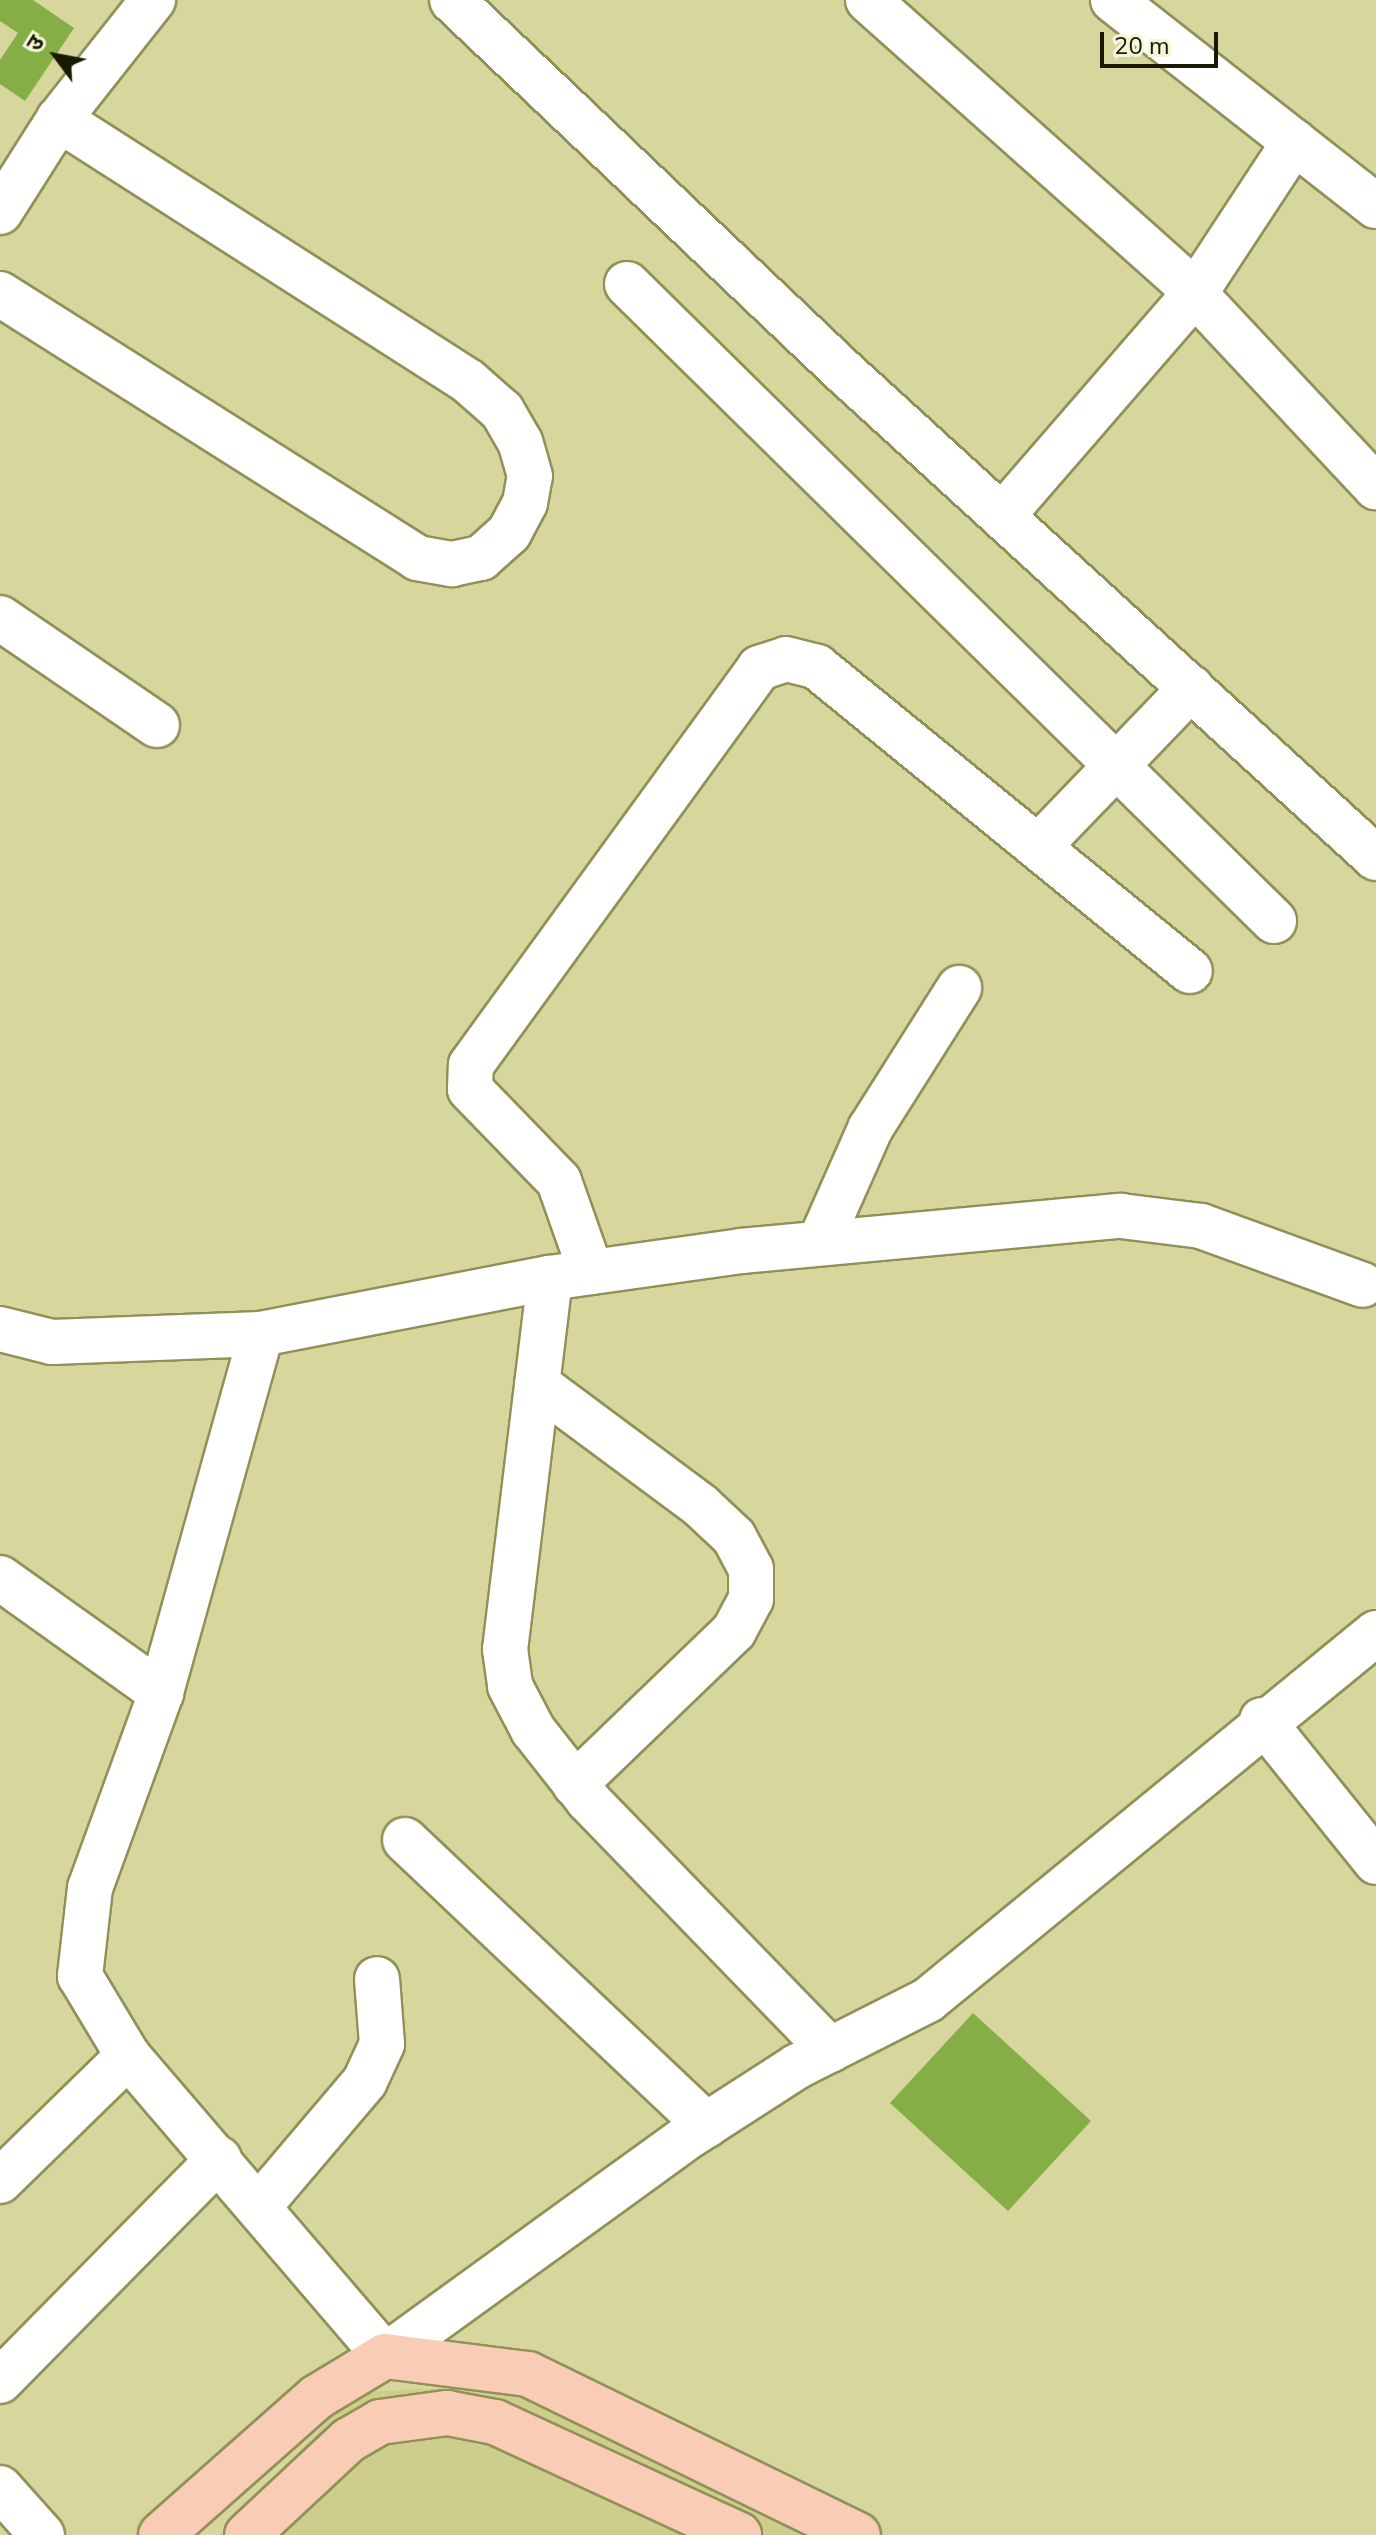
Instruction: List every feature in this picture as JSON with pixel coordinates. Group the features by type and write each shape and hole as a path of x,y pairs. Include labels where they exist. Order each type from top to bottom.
{"main road":[{"path":"161,2535 317,2397 385,2356 528,2374 858,2535"},
{"path":"247,2535 349,2440 380,2422 447,2413 495,2422 739,2535"}],"street":[{"path":"0,212 59,119 153,0"},
{"path":"452,0 1002,516 1376,858"},
{"path":"868,0 1195,293 1376,487"},
{"path":"1113,0 1376,206"},
{"path":"0,294 417,558 452,564 481,558 509,533 525,503 530,476 520,442 502,411 468,381 59,119"},
{"path":"1002,516 1195,293 1294,142"},
{"path":"627,284 1274,921"},
{"path":"0,618 157,725"},
{"path":"830,2050 575,1784 533,1730 510,1686 505,1649 537,1384 570,1275 559,1181 470,1089 471,1065 759,668 786,659 817,667 1190,971"},
{"path":"1038,847 1191,688"},
{"path":"820,1242 870,1129 959,988"},
{"path":"0,1329 52,1342 261,1334 570,1275 820,1242 1121,1216 1201,1226 1372,1286"},
{"path":"261,1334 161,1693 81,1931 80,1976 128,2056 260,2205 385,2356 706,2125 830,2050 928,2000 1262,1720 1376,1633"},
{"path":"537,1384 701,1506 734,1537 751,1569 751,1599 734,1631 575,1784"},
{"path":"0,1578 161,1693"},
{"path":"1262,1720 1376,1862"},
{"path":"405,1840 706,2125"},
{"path":"260,2205 365,2081 382,2044 377,1979"},
{"path":"0,2181 128,2056"},
{"path":"0,2381 219,2159"},
{"path":"0,2488 42,2535"}],"shaded area":[{"path":"496,2386 671,2441 863,2535 219,2535 356,2392"}],"building":[{"path":"0,0 33,0 74,28 25,101 0,84 0,60 18,33 0,21"},
{"path":"973,2013 1091,2121 1008,2211 890,2103"}]}
